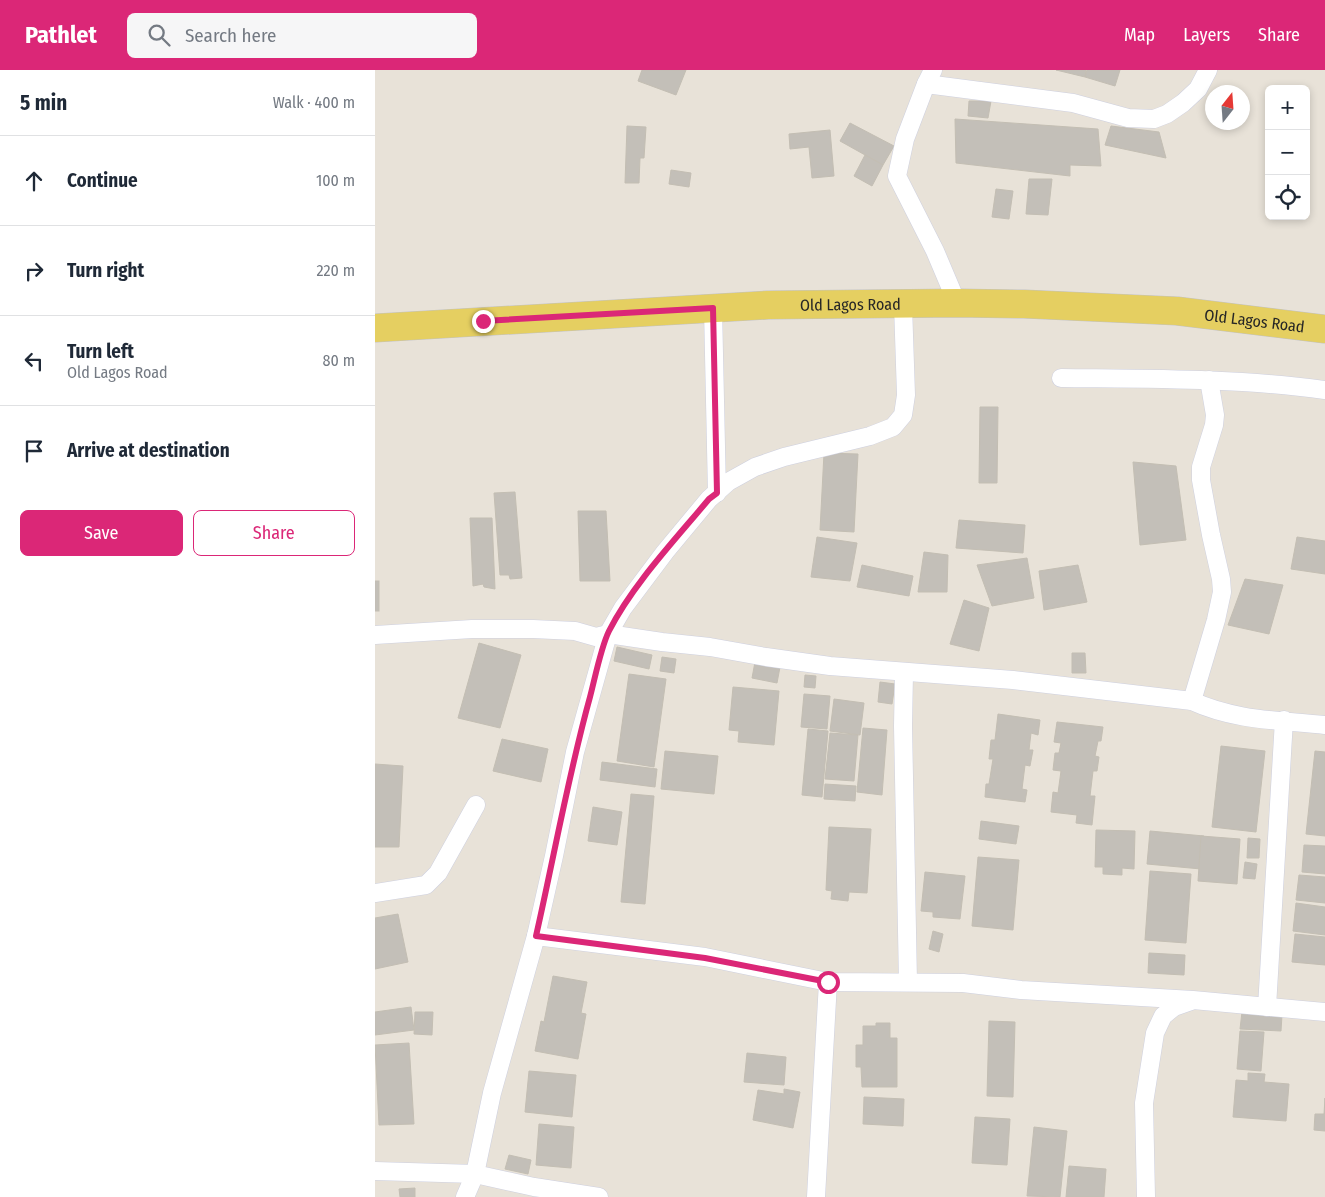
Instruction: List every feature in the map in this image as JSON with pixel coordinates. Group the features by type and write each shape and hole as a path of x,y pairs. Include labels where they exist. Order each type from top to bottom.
{"main road":[{"name":"Old Lagos Road","path":"375,328 768,305 957,303 1177,311 1325,329"}],"street":[{"path":"957,303 935,251 897,176 905,139 930,77 1073,103 1129,118 1154,119 1167,114 1183,103 1198,89 1208,70"},
{"path":"465,1197 475,1174 492,1093 536,936 575,752 608,634 623,608 665,552 709,499 728,482 755,467 784,457 870,436 893,427 903,414 906,395 903,305"},
{"path":"713,308 717,493"},
{"path":"1061,378 1209,380 1289,385 1325,390"},
{"path":"1192,701 1221,592 1221,579 1201,480 1201,467 1214,425 1215,415 1209,380"},
{"path":"375,635 472,629 558,630 596,637 608,634 710,647 830,666 1013,680 1192,701 1210,709 1235,716 1325,725"},
{"path":"904,673 903,726 908,982"},
{"path":"1267,1007 1284,720"},
{"path":"375,894 426,885 437,873 476,805"},
{"path":"536,936 705,958 828,982 963,983 1077,994 1193,1000 1325,1012"},
{"path":"817,1197 828,982"},
{"path":"1146,1197 1143,1103 1155,1033 1163,1016 1174,1007 1193,1000"},
{"path":"375,1171 475,1174 534,1187 599,1197"}],"building":[{"path":"642,70 686,70 676,95 638,81"},
{"path":"1056,70 1086,70 1085,77"},
{"path":"1087,70 1120,70 1115,86 1085,77"},
{"path":"969,101 991,101 988,118 968,116"},
{"path":"955,119 1098,129 1101,166 1070,165 1070,176 956,163"},
{"path":"850,123 894,146 883,165 840,141"},
{"path":"627,126 646,127 644,158 640,158 639,183 625,183"},
{"path":"1111,126 1159,132 1166,158 1105,145"},
{"path":"830,130 834,176 812,178 809,147 790,149 789,134"},
{"path":"865,155 883,165 872,186 854,176"},
{"path":"671,170 691,173 689,187 669,184"},
{"path":"1029,179 1052,179 1048,215 1026,214"},
{"path":"996,189 1013,191 1009,219 992,217"},
{"path":"980,407 998,407 997,483 979,483"},
{"path":"824,453 858,454 854,532 820,530"},
{"path":"1133,462 1176,466 1186,540 1140,545"},
{"path":"515,492 522,578 510,579 509,575 500,575 494,493"},
{"path":"578,511 606,511 610,581 580,581"},
{"path":"470,518 492,518 495,589 484,587 483,584 473,586"},
{"path":"959,520 1025,525 1023,553 956,548"},
{"path":"817,537 857,543 850,581 811,577"},
{"path":"1297,537 1325,541 1325,574 1291,569"},
{"path":"924,552 948,555 947,592 918,592"},
{"path":"1027,558 1034,598 992,606 977,565"},
{"path":"862,565 913,576 909,596 857,587"},
{"path":"1078,565 1087,602 1044,610 1039,571"},
{"path":"1245,579 1283,585 1269,634 1228,625"},
{"path":"375,581 379,581 379,611 375,611"},
{"path":"964,600 989,608 979,651 950,644"},
{"path":"479,643 521,655 500,728 458,718"},
{"path":"617,647 652,655 649,669 614,661"},
{"path":"1072,653 1085,653 1086,673 1072,673"},
{"path":"662,657 676,659 674,673 660,671"},
{"path":"755,662 780,667 777,683 752,678"},
{"path":"629,674 666,679 654,767 617,761"},
{"path":"805,675 816,676 815,688 804,687"},
{"path":"880,682 895,684 892,704 878,702"},
{"path":"733,687 779,691 774,745 738,742 739,731 729,730"},
{"path":"804,694 830,696 827,729 801,727"},
{"path":"834,699 864,703 860,735 830,731"},
{"path":"998,714 1040,720 1038,735 1031,733 1029,750 1033,750 1030,766 1025,765 1022,789 1027,790 1025,802 985,797 986,784 989,784 993,759 989,759 991,740 995,740"},
{"path":"1057,722 1103,727 1101,741 1098,741 1095,756 1099,757 1097,771 1093,771 1090,796 1095,796 1092,825 1076,823 1077,815 1051,812 1053,792 1058,793 1061,771 1053,770 1055,753 1059,753 1061,743 1054,742"},
{"path":"863,728 887,730 882,795 857,792"},
{"path":"808,729 828,731 822,797 802,795"},
{"path":"830,733 858,735 854,781 825,779"},
{"path":"502,739 548,749 541,782 493,771"},
{"path":"1221,746 1265,751 1256,832 1212,827"},
{"path":"665,751 718,756 714,794 661,789"},
{"path":"1315,751 1325,752 1325,836 1306,834"},
{"path":"602,762 657,769 655,787 600,780"},
{"path":"375,764 403,766 399,847 375,847"},
{"path":"825,784 856,786 855,801 824,799"},
{"path":"631,794 654,796 645,904 621,902"},
{"path":"593,807 622,812 617,845 588,841"},
{"path":"981,821 1019,826 1016,844 979,839"},
{"path":"829,827 871,829 867,893 849,892 848,901 831,899 832,891 826,890"},
{"path":"1096,830 1135,831 1134,869 1122,868 1122,875 1103,874 1103,867 1095,867"},
{"path":"1150,831 1204,836 1201,869 1147,864"},
{"path":"1201,836 1240,839 1237,884 1198,881"},
{"path":"1248,838 1260,839 1259,858 1247,858"},
{"path":"1304,845 1325,846 1325,874 1302,872"},
{"path":"978,857 1019,860 1013,930 972,926"},
{"path":"1245,862 1257,864 1255,879 1243,878"},
{"path":"1150,871 1191,874 1186,943 1145,940"},
{"path":"925,872 965,876 960,919 933,917 933,912 921,911"},
{"path":"1299,875 1325,877 1325,903 1296,900"},
{"path":"1296,903 1325,907 1325,935 1293,931"},
{"path":"398,914 408,962 375,969 375,918"},
{"path":"933,931 943,934 939,952 929,949"},
{"path":"1295,934 1325,937 1325,965 1292,962"},
{"path":"1149,953 1185,955 1184,975 1148,973"},
{"path":"553,976 587,982 581,1013 586,1014 578,1059 535,1051 541,1021 544,1022"},
{"path":"411,1007 414,1030 375,1035 375,1012"},
{"path":"415,1012 433,1012 432,1035 414,1034"},
{"path":"1242,1012 1282,1015 1281,1031 1240,1029"},
{"path":"989,1021 1015,1022 1013,1097 987,1096"},
{"path":"876,1023 890,1023 890,1038 897,1038 897,1087 862,1087 861,1067 856,1067 856,1045 863,1045 863,1026 876,1026"},
{"path":"1240,1031 1264,1032 1261,1071 1237,1069"},
{"path":"409,1043 414,1124 379,1125 375,1045"},
{"path":"747,1053 786,1057 784,1085 744,1082"},
{"path":"529,1071 576,1075 572,1117 525,1112"},
{"path":"1248,1073 1265,1074 1264,1082 1289,1084 1286,1121 1233,1117 1236,1080 1248,1081"},
{"path":"784,1089 800,1092 793,1128 753,1120 758,1090 784,1094"},
{"path":"864,1097 904,1099 903,1126 863,1124"},
{"path":"1325,1098 1325,1131 1314,1130 1315,1114 1324,1114"},
{"path":"975,1117 1010,1119 1007,1165 972,1163"},
{"path":"539,1124 574,1127 571,1168 536,1165"},
{"path":"1034,1127 1067,1131 1060,1197 1027,1196"},
{"path":"509,1155 531,1160 528,1174 505,1169"},
{"path":"1069,1166 1106,1169 1104,1197 1066,1197"},
{"path":"415,1188 415,1197 400,1197 399,1189"}],"route":[{"path":"483,321 713,308 717,493 709,499 665,552 623,608 608,634 575,752 536,936 705,958 828,982"}]}
